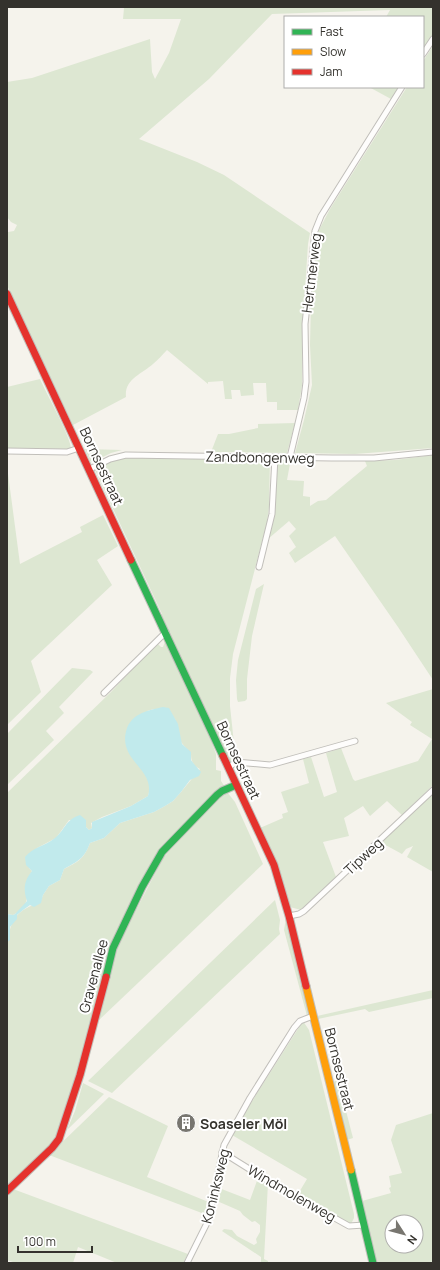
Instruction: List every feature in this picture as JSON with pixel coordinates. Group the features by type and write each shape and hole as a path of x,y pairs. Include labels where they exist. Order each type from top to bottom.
{"street":[{"path":"424,52 433,39"},
{"name":"Hertmerweg","path":"290,457 304,398 306,382 305,324 315,231 321,216 401,88"},
{"name":"Bornsestraat","path":"7,294 274,864 289,916 373,1263"},
{"path":"7,451 68,452 79,448"},
{"name":"Zandbongenweg","path":"90,469 110,459 126,455 374,458 433,452"},
{"path":"259,567 272,514 275,457"},
{"path":"104,693 166,632"},
{"name":"Bornsestraat","path":"228,768 236,762 270,765 355,741"},
{"name":"Gravenallee","path":"7,1191 52,1148 59,1139 80,1074 113,948 142,887 162,852 222,791 236,785"},
{"name":"Tipweg","path":"289,916 299,914 304,911 433,790"},
{"name":"Koninksweg","path":"187,1263 208,1221 224,1145 250,1098 294,1028 300,1021 313,1016"},
{"name":"Windmolenweg","path":"222,1152 270,1182 349,1226 364,1225"}],"green space":[{"path":"433,7 433,34 424,48 424,16 387,16 390,10 272,14 209,79 139,139 197,162 224,175 310,233 302,334 302,385 298,410 277,410 277,402 267,402 266,383 253,383 254,395 241,396 240,390 231,390 232,399 225,399 223,381 208,382 208,384 167,350 149,368 131,381 126,391 126,397 73,425 7,285 7,230 8,232 14,231 17,225 11,222 7,217 7,82 32,78 150,39 152,72 155,79 169,53 181,19 123,19 124,8"},
{"path":"433,46 433,448 355,454 295,453 312,385 310,345 311,302 316,245 319,230 330,209 406,88 424,88 424,60"},
{"path":"371,88 398,88 391,99"},
{"path":"40,379 63,425 71,449 7,448 7,387"},
{"path":"295,423 287,453 211,452 218,434 229,434 258,428 258,424"},
{"path":"85,449 122,450 111,453 93,462 90,461"},
{"path":"433,455 433,680 335,536 295,563 289,553 296,547 289,536 296,529 289,521 268,539 275,514 276,458 291,458 287,480 304,481 303,496 310,497 310,506 318,501 326,500 367,466 365,461 395,460"},
{"path":"119,456 270,458 269,507 267,522 233,654 230,678 230,706 235,753 234,760 232,762 229,763 159,616 162,614 95,470"},
{"path":"7,466 20,564 82,532 80,527 103,515 118,546 97,560 112,585 31,661 41,692 7,725"},
{"path":"264,584 252,636 247,679 247,699 245,701 238,702 236,680 238,660 256,589"},
{"path":"166,639 199,707 216,754 216,770 221,771 221,781 225,787 160,852 113,943 73,1097 61,1131 49,1148 7,1188 7,942 13,921 16,916 26,908 40,903 49,886 60,880 64,869 77,862 83,856 90,843 104,838 120,823 154,812 173,801 200,769 194,765 191,754 181,742 175,719 154,709 147,711 144,772 149,783 148,796 131,806 102,817 91,823 92,828 89,830 86,827 86,820 69,820 56,838 37,848 29,868 32,871 29,877 27,900 25,905 13,915 7,914 7,793 111,692 157,643 163,647"},
{"path":"72,668 90,670 93,672 59,707 64,713 46,731 54,740 7,785 7,734"},
{"path":"433,689 433,785 402,815 387,801 370,816 363,806 344,818 349,836 323,842 336,877 301,910 290,907 278,866 260,828 283,818 282,814 288,812 281,792 309,783 303,759 311,757 324,797 337,792 326,753 341,748 355,781 418,761 432,739 410,725 412,722 386,703"},
{"path":"433,791 433,872 407,857 413,846 406,849 402,854 380,842"},
{"path":"227,792 235,802 263,864 98,1021 119,943 163,858 218,797"},
{"path":"275,900 280,920 280,934 112,1093 88,1081"},
{"path":"286,918 309,1011 307,1016 284,930"},
{"path":"433,990 433,998 369,1012 365,1009 318,1019 317,1016"},
{"path":"303,1021 309,1030 354,1214 351,1224 298,1194 307,1179 232,1135"},
{"path":"338,1080 353,1138 347,1140 333,1082"},
{"path":"83,1083 104,1094 67,1130 75,1111"},
{"path":"109,1097 168,1126 147,1177 211,1203 207,1215 49,1155"},
{"path":"433,1113 433,1263 377,1263 362,1201 391,1193 389,1188 391,1187 389,1176 402,1173 391,1140 396,1125"},
{"path":"258,1178 268,1183 264,1259 268,1261 268,1263 261,1263 261,1257 222,1231 224,1229 232,1230 237,1236 254,1245 257,1243 256,1239 260,1232 260,1225 255,1221 252,1222 240,1211 217,1201 219,1188 250,1200"},
{"path":"13,1189 188,1254 183,1263 117,1263 78,1247 73,1263 16,1263 7,1260 7,1195"}],"water":[{"path":"163,707 169,708 178,724 182,744 191,752 191,760 201,772 199,776 190,780 173,801 165,806 154,812 120,823 104,838 90,843 83,856 64,869 60,880 49,886 43,895 41,903 34,907 30,905 17,915 17,919 10,927 10,940 7,942 7,914 15,914 27,901 25,885 27,878 32,871 26,865 25,857 35,849 55,838 68,822 75,817 80,815 86,820 86,827 89,830 92,828 92,822 131,806 148,796 149,786 147,778 131,757 127,749 125,739 127,728 133,719 152,709"}],"traffic: fast":[{"path":"131,560 223,756"},
{"path":"106,977 113,948 142,887 162,852 217,795 222,791 236,785"},
{"path":"351,1170 373,1263"}],"traffic: slow":[{"path":"306,986 351,1170"}],"traffic: jam":[{"path":"7,294 131,560"},
{"path":"223,756 274,865 289,916 306,986"},
{"path":"7,1191 52,1148 59,1139 80,1075 106,977"}],"place":[{"name":"Soaseler Möl","path":"186,1123"}]}
